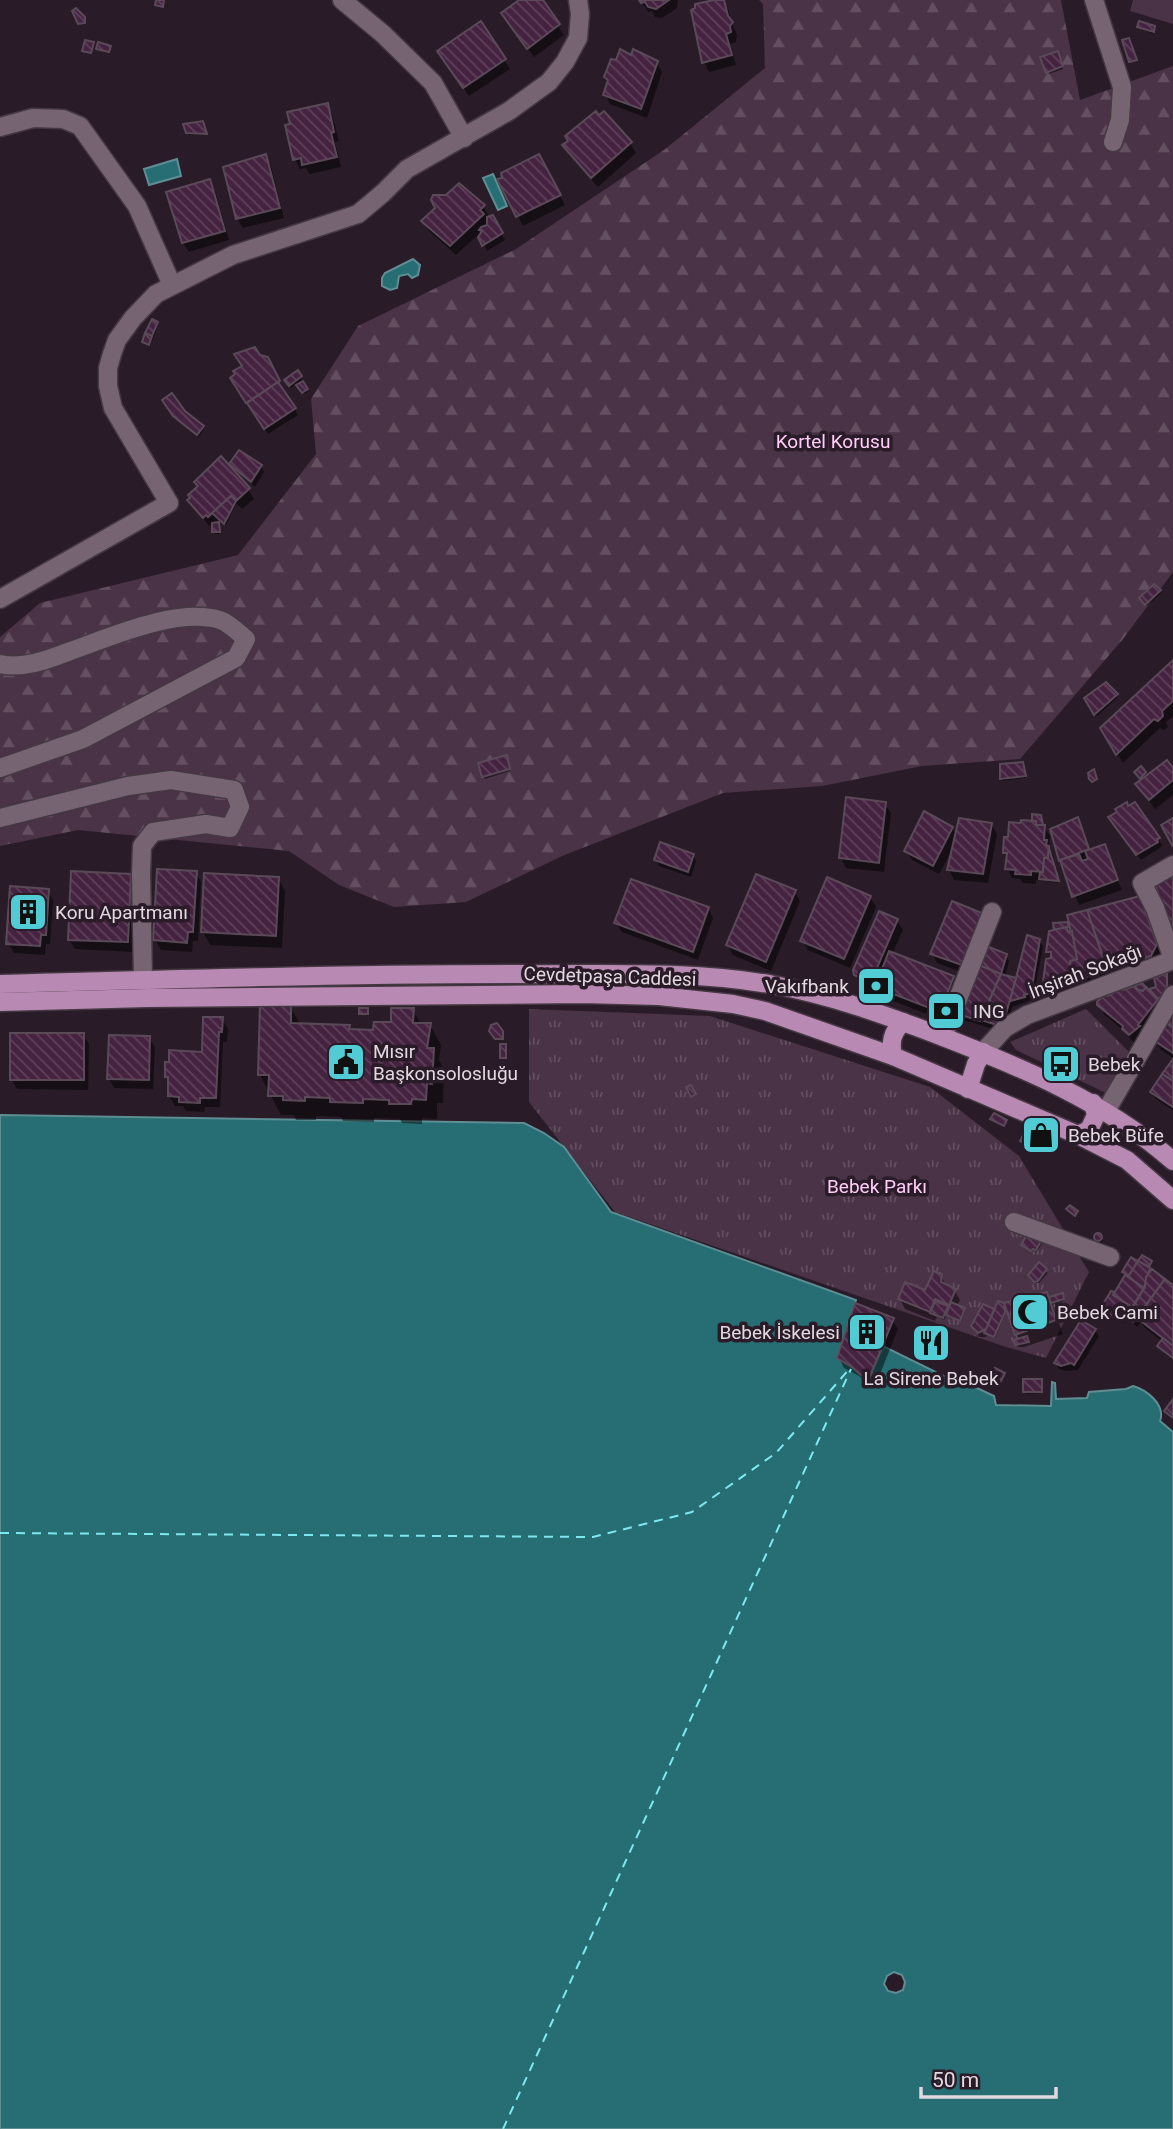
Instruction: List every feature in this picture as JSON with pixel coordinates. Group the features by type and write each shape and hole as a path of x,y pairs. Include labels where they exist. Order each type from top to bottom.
{"main road":[{"name":"Cevdetpaşa Caddesi","path":"0,984 462,974 700,976 775,985 903,1022 983,1052 1100,1107 1170,1153"},
{"name":"Cevdetpaşa Caddesi","path":"0,1002 406,994 659,996 703,999 765,1011 893,1056 1078,1135 1104,1147 1146,1175 1173,1200"},
{"path":"893,1056 893,1035 903,1022"},
{"path":"968,1089 970,1078 983,1052"},
{"path":"1078,1135 1089,1130 1100,1107"},
{"path":"1146,1175 1170,1153"}],"street":[{"path":"342,0 383,34 433,83 464,138"},
{"path":"0,599 169,502 113,408 108,386 108,368 117,340 156,293 233,255 358,214 407,169 509,111 549,82 565,62 578,38 578,0"},
{"path":"1094,0 1122,87 1120,120 1113,142"},
{"path":"0,127 33,118 63,119 79,125 137,206 172,285"},
{"path":"0,664 8,666 40,663 134,628 194,616 223,620 246,639 236,658 83,739 0,768"},
{"path":"0,818 128,786 171,780 234,790 240,807 230,828 206,824 153,832 142,846 143,980"},
{"path":"1173,865 1142,883 1155,908 1173,959"},
{"path":"943,1037 992,912"},
{"name":"İnşirah Sokağı","path":"983,1052 1004,1028 1027,1015 1173,959"},
{"path":"1100,1107 1173,995"},
{"path":"1014,1222 1110,1256"}],"green space":[{"name":"Kortel Korusu","path":"759,0 1061,0 1080,100 1173,66 1173,572 1123,639 1020,759 922,766 822,786 723,793 562,856 466,902 394,907 339,885 289,851 78,830 0,846 0,637 40,603 238,555 316,454 311,399 358,326 516,249 664,150 765,68 763,4"},
{"path":"1133,0 1173,0 1173,24 1130,11"},
{"name":"Bebek Parkı","path":"529,1009 710,1016 930,1087 1019,1156 1089,1272 1046,1358 1006,1347 615,1212 529,1102"},
{"path":"1086,1009 1131,1054 1108,1094 1016,1050 1010,1042"}],"water":[{"path":"177,159 181,176 149,185 144,169"},
{"path":"493,174 507,206 498,210 483,178"},
{"path":"413,259 420,265 418,275 412,278 408,274 399,276 397,288 390,290 382,286 385,273"},
{"path":"0,1115 524,1123 564,1147 611,1212 856,1300 837,1358 868,1381 883,1346 958,1383 960,1380 994,1396 996,1405 1051,1406 1052,1382 1055,1383 1056,1399 1087,1398 1089,1392 1133,1386 1144,1391 1158,1404 1160,1421 1173,1432 1173,2129 0,2129","holes":["894,1972 902,1975 905,1982 903,1990 896,1993 888,1991 884,1984 887,1976"]}],"building":[{"path":"156,0 164,0 163,7 155,5"},
{"path":"519,0 543,0 560,24 527,49 501,13"},
{"path":"639,0 669,0 656,9"},
{"path":"724,0 728,16 733,22 730,26 731,32 726,34 732,55 702,63 691,10 695,8 695,4"},
{"path":"76,8 85,17 85,23 78,24 72,11"},
{"path":"481,21 506,59 463,88 437,51"},
{"path":"1139,21 1155,26 1154,32 1137,27"},
{"path":"1129,38 1137,60 1129,62 1122,40"},
{"path":"85,40 94,42 91,53 82,51"},
{"path":"98,42 111,46 109,52 96,49"},
{"path":"620,49 631,55 633,49 658,61 641,109 603,95 608,80 604,77 611,59 616,60"},
{"path":"1058,51 1063,66 1046,73 1040,57"},
{"path":"328,103 337,157 302,165 301,158 293,160 285,125 290,124 287,112"},
{"path":"596,111 599,115 604,111 632,142 591,178 562,145 568,141 565,136"},
{"path":"203,121 207,134 186,133 183,124"},
{"path":"266,154 280,208 236,219 223,167"},
{"path":"539,154 561,195 516,217 497,179 502,178 501,173"},
{"path":"210,179 225,231 182,243 166,192"},
{"path":"459,183 485,205 480,210 484,214 450,246 421,221 435,208 431,200 433,195 446,195"},
{"path":"493,215 503,233 482,246 478,237 482,231 479,230 487,225 487,217"},
{"path":"152,319 158,322 152,336 145,333"},
{"path":"145,333 152,336 149,345 142,342"},
{"path":"255,347 260,355 268,357 280,381 246,403 230,378 235,374 233,371 242,366 234,354"},
{"path":"298,370 302,376 289,386 284,380"},
{"path":"303,381 308,389 302,393 296,385"},
{"path":"278,382 296,408 264,429 247,403"},
{"path":"172,393 185,411 204,426 197,435 173,416 162,400"},
{"path":"239,450 262,465 251,482 229,464"},
{"path":"221,456 250,488 236,501 231,496 208,517 206,515 203,518 187,500 190,498 188,495 198,486 194,482"},
{"path":"231,496 236,501 224,524 212,513"},
{"path":"219,522 220,532 212,532 212,523"},
{"path":"1154,584 1161,590 1145,605 1139,598"},
{"path":"1173,660 1173,701 1162,711 1163,716 1158,721 1154,719 1116,755 1100,728"},
{"path":"1106,682 1118,694 1094,715 1084,698"},
{"path":"507,755 510,769 482,777 478,763"},
{"path":"1167,760 1173,768 1173,780 1149,800 1135,784"},
{"path":"1023,762 1026,776 1000,779 1000,764"},
{"path":"1141,766 1146,772 1140,779 1134,772"},
{"path":"1094,769 1097,779 1092,782 1088,773"},
{"path":"846,797 886,802 879,863 839,858"},
{"path":"1127,802 1128,806 1135,802 1160,838 1157,839 1158,842 1136,855 1108,817"},
{"path":"924,811 953,827 933,866 904,851"},
{"path":"1032,814 1041,815 1043,825 1036,825 1036,821 1032,821"},
{"path":"1078,817 1089,849 1059,861 1050,829"},
{"path":"959,818 992,823 983,874 947,870"},
{"path":"1173,818 1173,847 1161,825"},
{"path":"1021,820 1045,825 1044,840 1047,840 1046,845 1049,846 1048,858 1044,858 1043,872 1031,871 1031,875 1015,874 1016,870 1005,869 1007,853 1003,853 1004,837 1008,837 1009,822 1020,823"},
{"path":"660,842 694,854 688,872 654,860"},
{"path":"1105,844 1118,880 1072,897 1060,860 1079,854 1082,861 1088,859 1085,851"},
{"path":"1049,848 1059,881 1039,879 1040,872 1043,872 1044,858 1048,858"},
{"path":"157,869 197,871 193,932 188,932 187,943 153,940"},
{"path":"71,871 131,874 128,942 68,940"},
{"path":"204,873 279,877 276,936 201,932"},
{"path":"1173,873 1173,935 1154,882"},
{"path":"756,874 796,890 766,962 726,945"},
{"path":"827,877 871,896 844,959 800,941"},
{"path":"631,879 709,907 693,952 614,923"},
{"name":"Koru Apartmanı","path":"10,886 49,889 46,935 41,935 40,946 6,944"},
{"path":"1140,896 1157,944 1151,956 1108,971 1087,910"},
{"path":"952,901 982,913 962,965 930,954"},
{"path":"1087,910 1107,970 1072,982 1070,961 1077,959 1067,915"},
{"path":"879,911 898,919 871,982 854,975 853,970"},
{"path":"1068,922 1068,927 1054,930 1053,923"},
{"path":"1067,927 1068,932 1072,931 1077,959 1070,961 1071,980 1042,989 1046,959 1051,958 1051,952 1046,952 1049,931"},
{"path":"1027,935 1040,939 1031,993 1010,1001"},
{"path":"984,945 1007,954 1001,974 976,964"},
{"path":"889,951 954,976 940,1012 875,987"},
{"path":"974,963 1001,974 980,1021 955,1013"},
{"path":"1167,973 1167,992 1158,999 1149,989 1156,987 1154,978"},
{"path":"1001,974 1016,978 1004,1021 999,1020 997,1025 981,1020"},
{"path":"1142,983 1146,987 1143,991 1134,986"},
{"path":"1134,986 1143,991 1146,987 1158,999 1138,1025 1140,1026 1129,1035 1097,1002 1104,995 1108,996 1122,988 1123,990"},
{"name":"Mısır Başkonsolosluğu","path":"260,1004 291,1005 291,1023 350,1025 349,1029 373,1030 374,1022 391,1022 391,1008 414,1008 413,1023 431,1023 427,1048 434,1048 432,1084 427,1083 426,1100 412,1099 411,1104 389,1104 389,1100 363,1099 363,1103 330,1102 330,1098 305,1097 305,1101 268,1096 269,1075 258,1075"},
{"path":"359,1008 368,1008 368,1014 359,1014"},
{"path":"1173,1009 1173,1028 1165,1022"},
{"path":"203,1017 223,1017 222,1032 219,1032 216,1098 200,1098 200,1103 179,1102 179,1097 168,1096 165,1062 169,1062 169,1050 202,1052"},
{"path":"1165,1022 1173,1028 1173,1053 1153,1040"},
{"path":"497,1023 503,1031 503,1039 495,1039 489,1031 491,1025"},
{"path":"10,1033 84,1033 84,1080 10,1080"},
{"path":"109,1035 150,1036 149,1080 107,1079"},
{"path":"500,1044 506,1044 506,1058 500,1058"},
{"path":"1173,1059 1173,1081 1162,1074"},
{"path":"1162,1074 1173,1081 1173,1107 1150,1092"},
{"path":"691,1085 696,1094 691,1097 686,1087"},
{"path":"994,1113 1007,1120 1004,1126 990,1119"},
{"path":"1023,1135 1038,1142 1035,1148 1020,1141"},
{"path":"1070,1205 1078,1211 1075,1216 1066,1209"},
{"path":"1029,1231 1042,1239 1036,1250 1031,1251 1021,1245"},
{"path":"1098,1233 1102,1237 1098,1241 1094,1237"},
{"path":"1142,1255 1152,1261 1149,1267 1138,1261"},
{"path":"1131,1257 1138,1261 1129,1276 1122,1272"},
{"path":"1138,1261 1150,1268 1144,1288 1128,1277"},
{"path":"1039,1262 1047,1269 1038,1281 1034,1282 1028,1275"},
{"path":"1152,1269 1165,1279 1133,1322 1125,1316 1145,1287 1146,1277"},
{"path":"934,1271 942,1274 941,1282 956,1289 949,1305 935,1299 930,1312 898,1299 905,1282 925,1290"},
{"path":"1125,1275 1144,1288 1132,1307 1113,1295"},
{"path":"1165,1279 1173,1285 1173,1346 1137,1318"},
{"path":"1111,1291 1132,1307 1122,1321 1107,1313 1109,1308 1103,1304"},
{"name":"Bebek Cami","path":"1047,1292 1056,1320 1015,1335 1004,1303"},
{"path":"1063,1293 1064,1299 1051,1303 1049,1297"},
{"path":"1026,1299 1037,1303 1041,1314 1037,1325 1026,1329 1015,1325 1011,1314 1015,1303"},
{"path":"935,1301 948,1306 943,1318 930,1313"},
{"path":"998,1301 1004,1303 1005,1312 994,1337 984,1333"},
{"path":"951,1302 965,1308 960,1321 946,1315"},
{"name":"Bebek İskelesi","path":"855,1303 894,1318 868,1381 837,1358"},
{"path":"983,1304 994,1309 986,1329 978,1333 971,1326"},
{"path":"1068,1311 1070,1317 1057,1321 1055,1315"},
{"path":"1081,1320 1096,1329 1074,1365 1071,1363 1061,1366 1054,1363"},
{"path":"1027,1336 1029,1342 1015,1345 1014,1340"},
{"path":"1163,1338 1173,1346 1173,1358 1157,1346"},
{"path":"995,1368 1005,1373 1000,1383 990,1378"},
{"path":"1023,1379 1042,1379 1042,1392 1023,1392"},
{"path":"1173,1399 1173,1418 1164,1411"}],"ferry route":[{"path":"0,1533 593,1537 692,1512 776,1453 851,1367"},
{"path":"503,2129 851,1369"}],"place":[{"name":"Koru Apartmanı","path":"28,912"},
{"name":"Vakıfbank","path":"876,986"},
{"name":"ING","path":"946,1011"},
{"name":"Mısır Başkonsolosluğu","path":"346,1062"},
{"name":"Bebek","path":"1061,1064"},
{"name":"Bebek Büfe","path":"1041,1135"},
{"name":"Bebek Cami","path":"1030,1312"},
{"name":"Bebek İskelesi","path":"867,1332"},
{"name":"La Sirene Bebek","path":"931,1343"}]}
